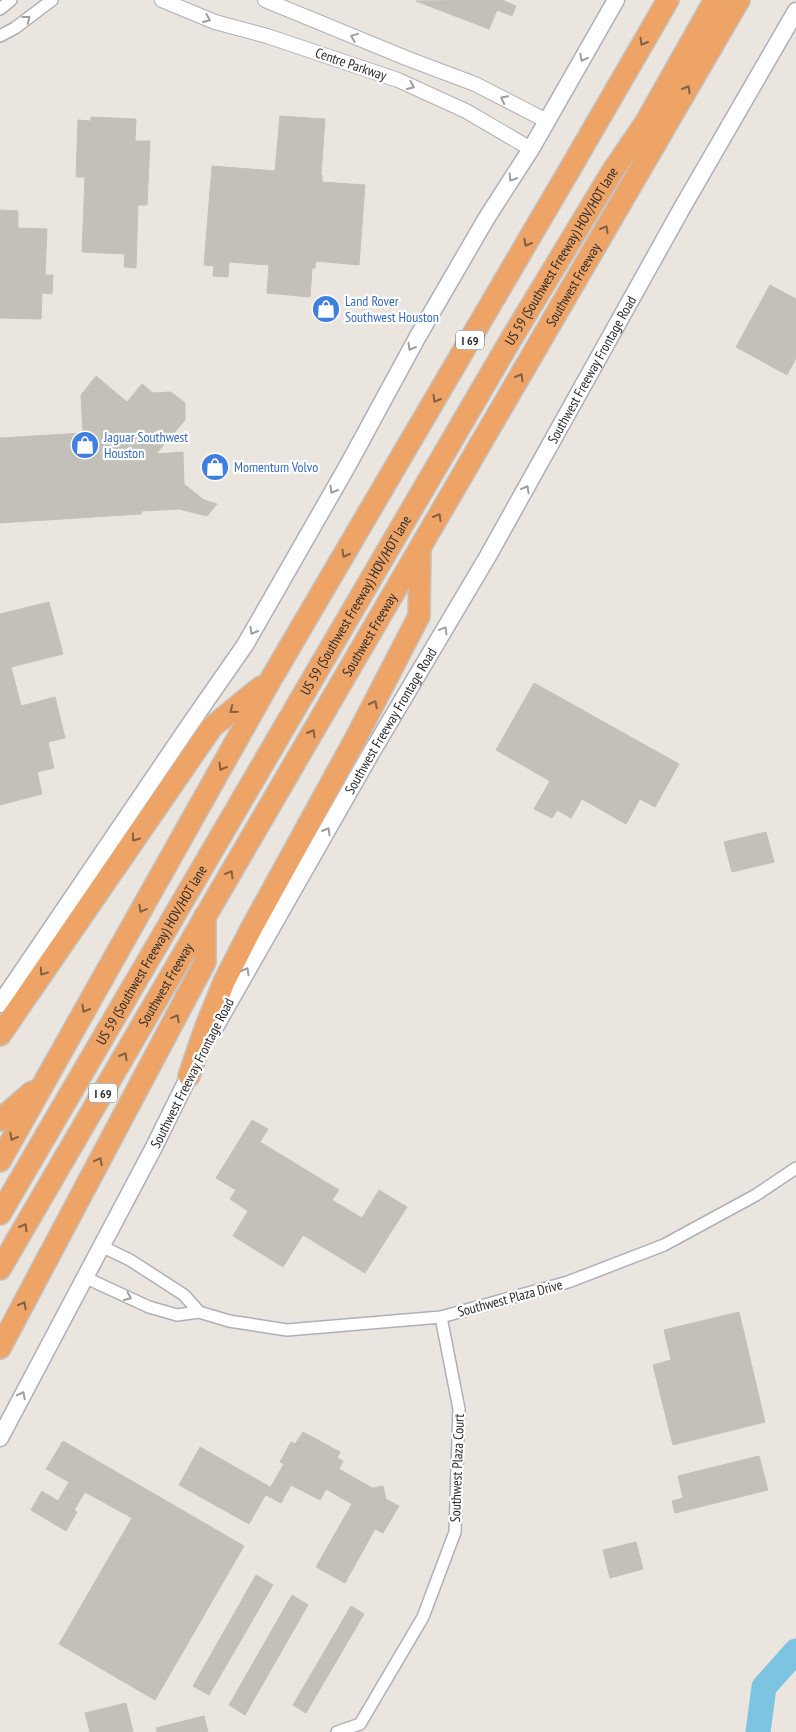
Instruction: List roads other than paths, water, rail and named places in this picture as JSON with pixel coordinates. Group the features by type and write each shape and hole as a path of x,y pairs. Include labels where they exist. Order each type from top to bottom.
{"highway":[{"name":"I 69","path":"0,1160 271,679 668,0"},
{"path":"612,172 699,0"},
{"name":"US 59 (Southwest Freeway) HOV/HOT lane","path":"0,1214 502,354 612,172 646,122 715,0"},
{"name":"Southwest Freeway","path":"0,1270 739,0"},
{"path":"189,1076 204,1029 224,982 357,736 419,616 420,549"},
{"path":"0,1035 212,727 271,679"},
{"path":"0,1348 205,962 205,916"},
{"path":"0,1120 43,1082"}],"main road":[{"path":"0,1004 245,645 348,465 417,338 486,219 531,149 616,0"},
{"name":"Southwest Freeway Frontage Road","path":"0,1438 236,988 370,755 488,556 682,208 796,11"}],"street":[{"path":"0,8 11,0"},
{"path":"0,36 15,28 52,0"},
{"name":"Centre Parkway","path":"162,0 215,22 276,39 398,80 466,111 531,149"},
{"name":"Centre Parkway","path":"265,0 475,84 547,121"},
{"name":"Southwest Plaza Drive","path":"84,1277 149,1307 177,1314 199,1312 228,1321 288,1330 440,1317 568,1282 664,1246 756,1196 796,1168"},
{"name":"Southwest Plaza Drive","path":"101,1246 130,1260 184,1295 199,1312"},
{"name":"Southwest Plaza Court","path":"337,1732 360,1724 404,1650 423,1616 455,1532 459,1409 440,1317"}],"waterway":[{"path":"758,1732 764,1687 796,1651"}],"place":[{"name":"Land Rover Southwest Houston","path":"326,309"},
{"name":"Jaguar Southwest Houston","path":"85,445"},
{"name":"Momentum Volvo","path":"215,467"}]}
